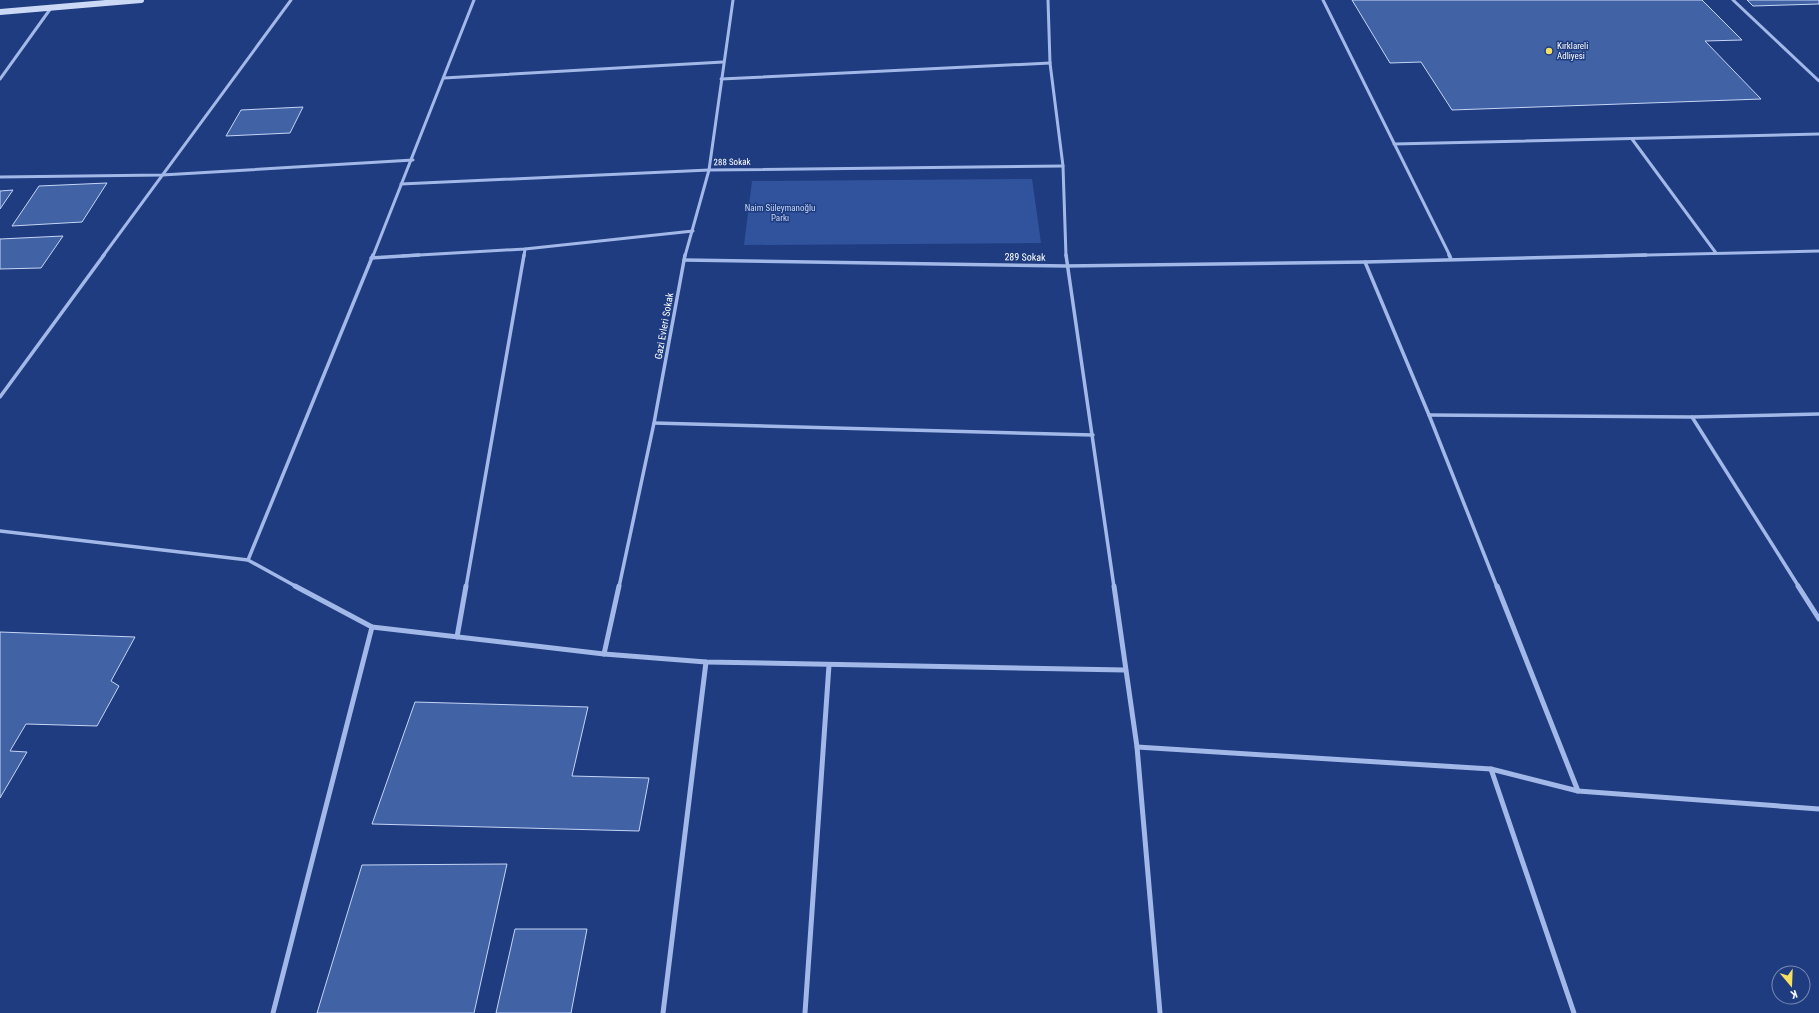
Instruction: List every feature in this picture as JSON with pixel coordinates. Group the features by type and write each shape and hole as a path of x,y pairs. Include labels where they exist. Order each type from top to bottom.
{"street":[{"path":"0,12 141,0"},
{"path":"0,397 291,0"},
{"path":"248,560 401,184 413,160 474,0"},
{"name":"Gazi Evleri Sokak","path":"604,654 654,423 684,260 709,170 723,62 733,0"},
{"path":"1048,0 1050,63 1063,166 1066,266 1093,435 1125,670 1137,746 1160,1013"},
{"path":"1323,0 1451,259"},
{"path":"1733,0 1819,81"},
{"path":"0,79 51,7"},
{"path":"444,78 723,62"},
{"path":"721,79 1050,63"},
{"path":"1394,144 1819,134"},
{"path":"1632,139 1716,253"},
{"path":"0,177 162,175 413,160"},
{"name":"288 Sokak","path":"401,184 709,170 1063,166"},
{"path":"371,258 525,249 693,231"},
{"path":"457,637 525,249"},
{"name":"289 Sokak","path":"684,260 1066,266 1365,262 1819,251"},
{"path":"1365,262 1430,415 1578,791"},
{"path":"1430,415 1692,417 1819,414"},
{"path":"1692,417 1819,618"},
{"path":"654,423 1093,435"},
{"path":"0,531 248,560 372,627 604,654 706,662 1125,670"},
{"path":"273,1013 372,627"},
{"path":"663,1013 706,662"},
{"path":"805,1013 829,665"},
{"path":"1137,746 1491,769 1578,791 1819,809"},
{"path":"1491,769 1574,1013"}],"green space":[{"name":"Naim Süleymanoğlu Parkı","path":"1032,179 1041,243 744,245 752,181"}],"building":[{"name":"Kırklareli Adliyesi","path":"1352,0 1702,0 1742,40 1705,41 1761,99 1452,110 1421,62 1390,63"},
{"path":"1747,0 1819,0 1819,4 1753,6"},
{"path":"303,107 290,133 226,136 241,110"},
{"path":"107,183 82,222 12,226 39,186"},
{"path":"13,190 0,209 0,191"},
{"path":"63,236 41,268 0,269 0,239"},
{"path":"0,632 135,637 111,681 119,686 97,726 26,724 10,751 27,752 0,798"},
{"path":"415,702 588,707 572,776 649,778 639,831 372,824"},
{"path":"507,864 474,1013 317,1013 362,865"},
{"path":"515,929 587,929 571,1013 496,1013"}],"place":[{"name":"Kırklareli Adliyesi","path":"1549,51"}]}
